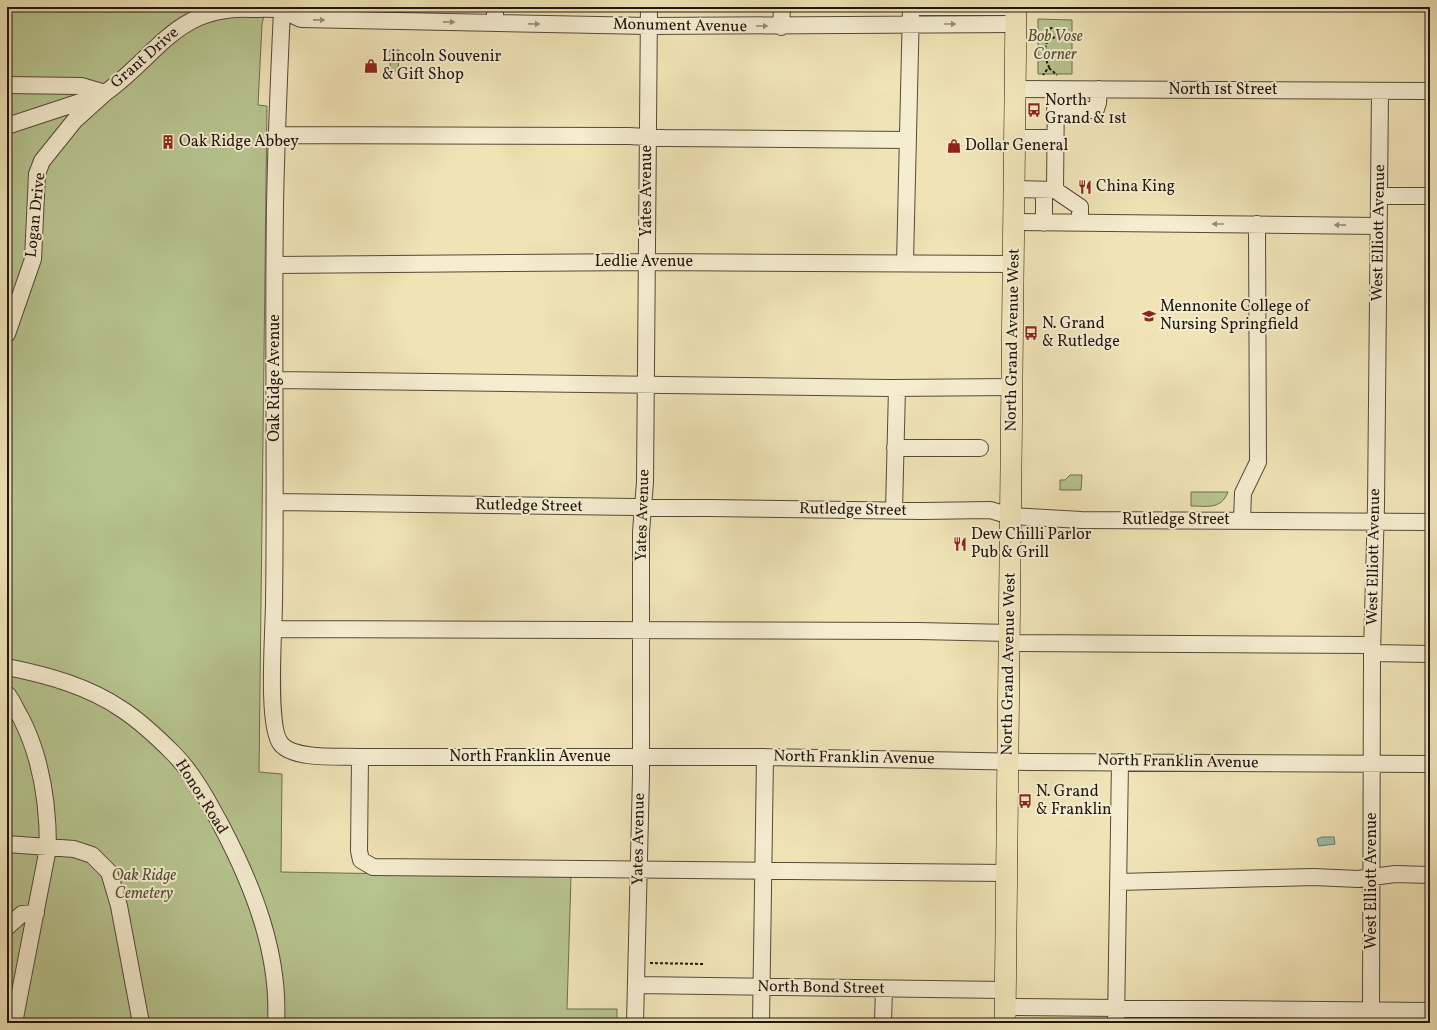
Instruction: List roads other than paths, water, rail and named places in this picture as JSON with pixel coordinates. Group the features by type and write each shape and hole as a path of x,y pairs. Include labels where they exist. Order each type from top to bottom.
{"main road":[{"name":"North Grand Avenue West","path":"1005,1007 1016,16"}],"street":[{"name":"Yates Avenue","path":"635,1023 640,757 641,532 643,507 647,262 649,7"},
{"path":"782,7 782,26"},
{"path":"904,7 907,24 908,140 905,263"},
{"path":"907,24 911,7"},
{"path":"919,7 1016,16"},
{"name":"Grant Drive","path":"7,85 81,86 105,93 123,80 178,28 209,10 233,8 285,9"},
{"name":"Monument Avenue","path":"285,9 301,19 495,15 649,26 907,24 1016,16"},
{"name":"Oak Ridge Avenue","path":"280,744 274,732 273,685 276,502 275,265 278,135 285,9"},
{"path":"1044,222 1055,138 1056,82"},
{"name":"North 1st Street","path":"1015,89 1056,82 1099,89 1430,92"},
{"path":"1055,110 1096,109 1099,89"},
{"name":"West Elliott Avenue","path":"1371,1017 1373,764 1372,649 1376,521 1380,91"},
{"path":"7,126 76,105 105,93"},
{"name":"Logan Drive","path":"7,334 33,259 37,174 42,161 75,120 105,93"},
{"path":"278,135 908,140"},
{"path":"1015,138 1055,138"},
{"path":"1014,189 1049,190 1080,207 1080,223"},
{"path":"1379,196 1430,196"},
{"path":"1014,222 1379,226"},
{"path":"1242,520 1243,493 1258,462 1257,224"},
{"name":"Ledlie Avenue","path":"275,265 647,262 1013,264"},
{"path":"276,380 897,388 1012,387"},
{"path":"894,511 897,388"},
{"path":"895,448 980,448"},
{"name":"Rutledge Street","path":"276,502 894,511 990,510 1011,516 1081,520 1430,522"},
{"path":"274,629 640,631 1010,638 1372,649 1430,654"},
{"name":"Honor Road","path":"7,667 41,674 72,684 100,696 122,710 174,754 193,778 230,842 254,896 262,920 273,967 276,1023"},
{"path":"7,694 25,725 41,770 48,820 48,848 36,913 12,1019"},
{"name":"North Franklin Avenue","path":"280,744 287,750 304,755 360,757 764,757 1008,761 1430,764"},
{"path":"360,757 359,851 361,860 372,867 1007,872"},
{"path":"761,1023 764,757"},
{"path":"1116,1016 1120,762"},
{"path":"7,844 74,849 100,861 109,872 119,906 141,1023"},
{"path":"1118,882 1314,877 1358,879 1395,874 1430,875"},
{"path":"7,928 22,914 36,913"},
{"name":"North Bond Street","path":"636,985 884,989 1005,1007 1116,1016 1371,1017 1430,1011"},
{"path":"883,1023 884,989"}],"place":[{"name":"Lincoln Souvenir & Gift Shop","path":"371,66"},
{"name":"North Grand & 1st","path":"1034,110"},
{"name":"Oak Ridge Abbey","path":"168,142"},
{"name":"Dollar General","path":"954,146"},
{"name":"China King","path":"1085,187"},
{"name":"Mennonite College of Nursing Springfield","path":"1149,316"},
{"name":"N. Grand & Rutledge","path":"1031,333"},
{"name":"Dew Chilli Parlor Pub & Grill","path":"960,544"},
{"name":"N. Grand & Franklin","path":"1025,801"}],"park label":[{"name":"Bob Vose Corner","path":"1055,46"},
{"name":"Oak Ridge Cemetery","path":"144,885"}]}
